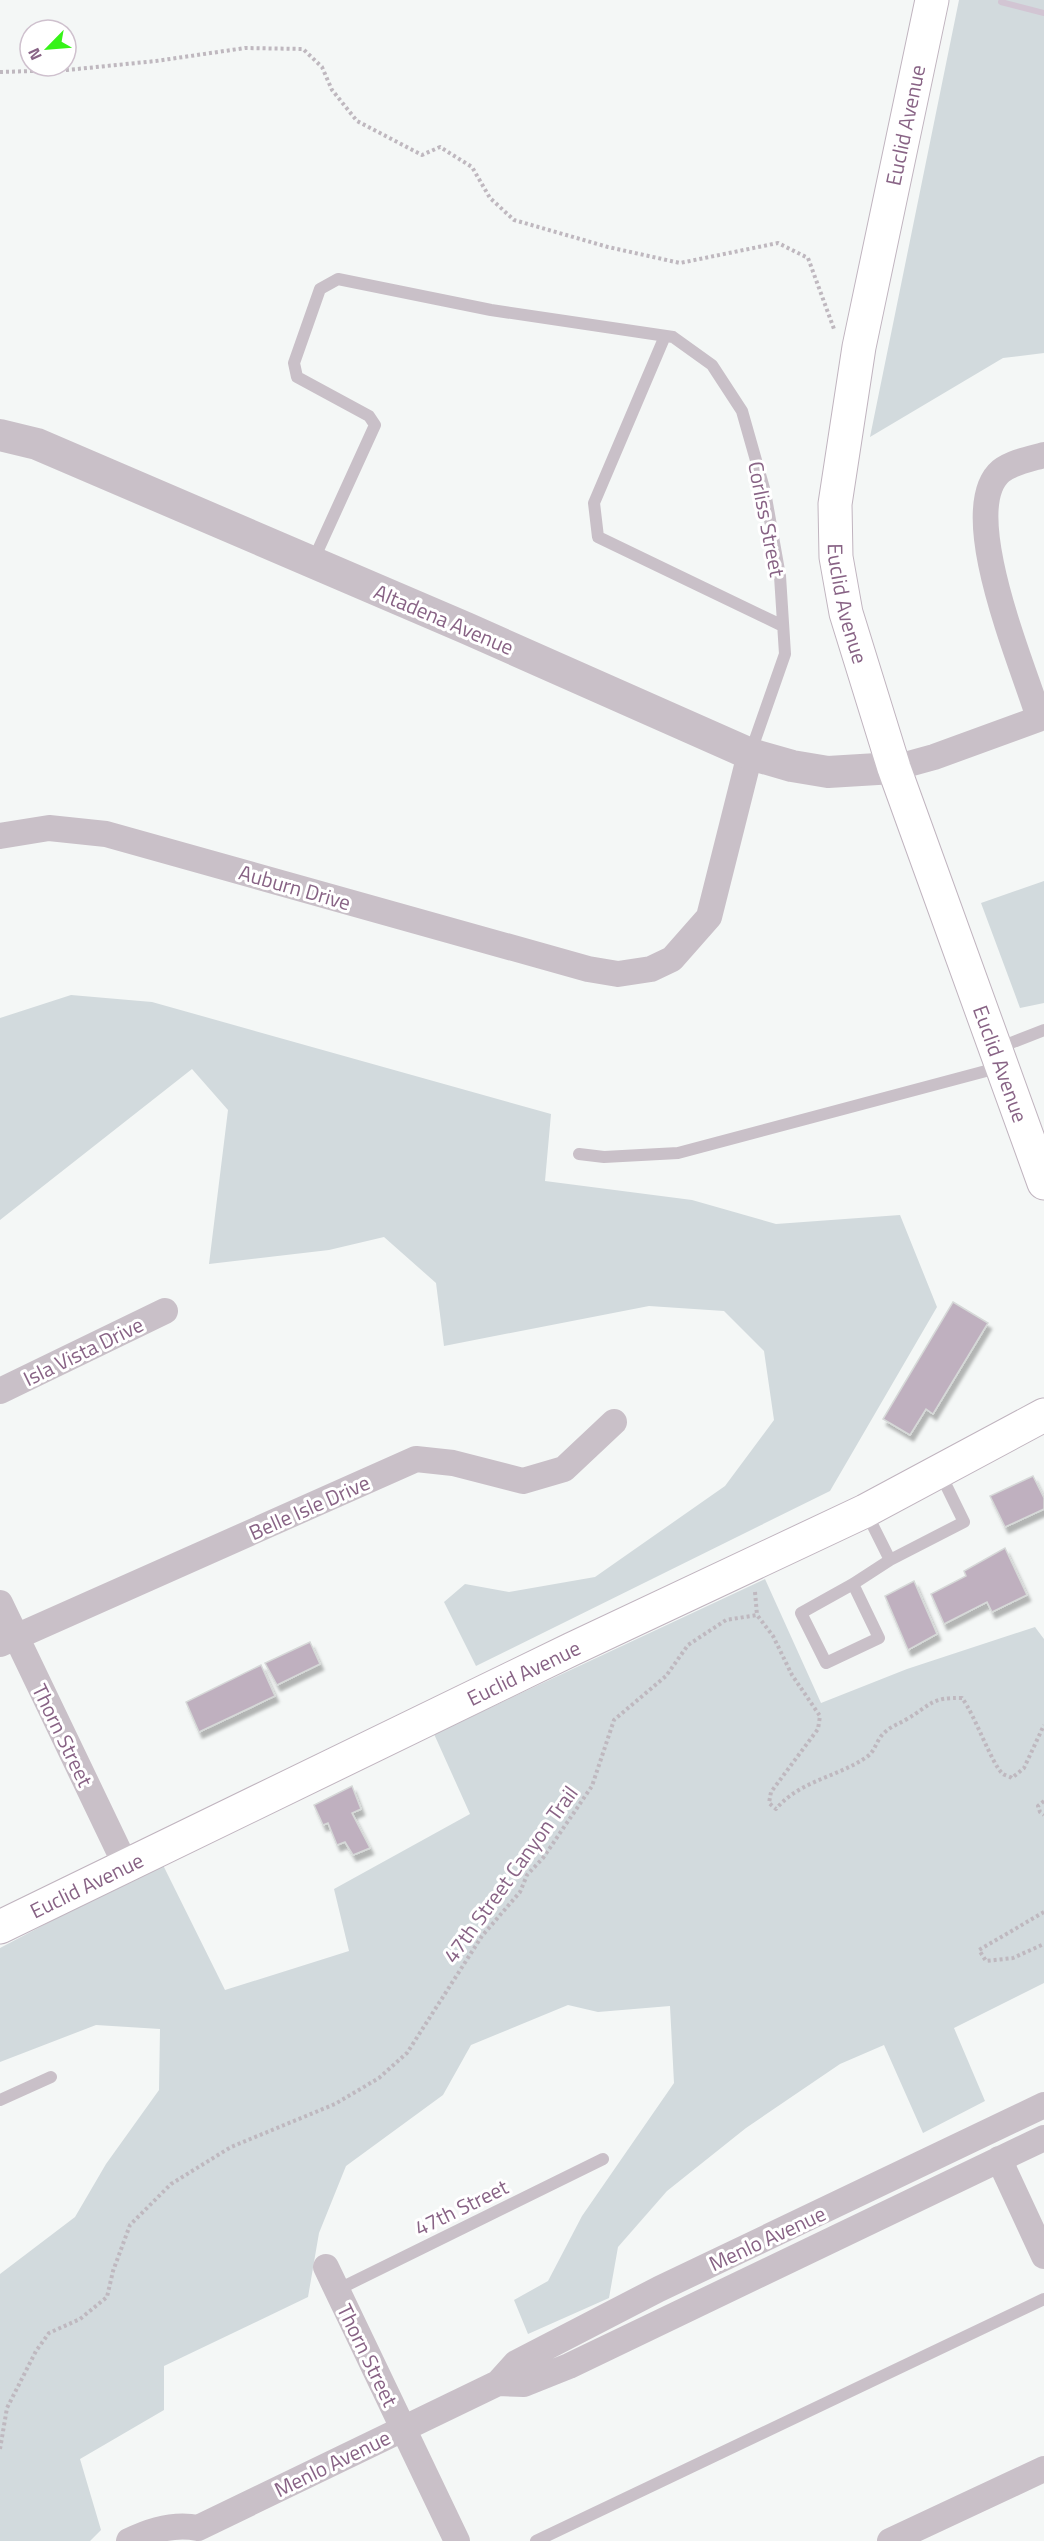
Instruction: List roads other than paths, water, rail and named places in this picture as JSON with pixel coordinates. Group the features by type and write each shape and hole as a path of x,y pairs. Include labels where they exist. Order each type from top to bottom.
{"main road":[{"name":"Euclid Avenue","path":"932,0 859,347 835,504 836,557 846,613 894,768 1044,1184"},
{"name":"Euclid Avenue","path":"0,1927 126,1868 572,1649 865,1510 940,1473 1012,1431 1044,1416"}],"street":[{"name":"Altadena Avenue","path":"0,435 37,444 313,562 750,754 792,766 828,772 894,768"},
{"path":"894,768 934,757 1041,718 998,600 988,547 986,507 990,488 1000,472 1021,461 1044,455"},
{"name":"Corliss Street","path":"588,969 618,974 651,969 672,959 709,917 750,754"},
{"name":"Auburn Drive","path":"0,836 49,828 106,834 588,969"},
{"name":"Isla Vista Drive","path":"0,1391 165,1311"},
{"name":"Belle Isle Drive","path":"8,1640 416,1459 453,1463 523,1481 564,1469 614,1422"},
{"name":"Thorn Street","path":"0,1603 8,1640 126,1868"},
{"name":"Menlo Avenue","path":"129,2541 143,2534 181,2525 195,2535 498,2383 516,2363 659,2289 1044,2105"},
{"name":"Menlo Avenue","path":"498,2383 524,2384 569,2366 1044,2138"},
{"path":"999,2159 1044,2256"},
{"name":"Thorn Street","path":"326,2267 457,2541"},
{"path":"890,2541 1044,2469"}],"lane":[{"name":"Corliss Street","path":"313,562 375,425 369,416 297,377 294,363 320,290 338,279 491,310 673,337 712,364 742,411 765,492 780,576 785,654 750,754"},
{"path":"665,336 594,502 598,537 783,626"},
{"path":"579,1154 604,1157 678,1154 999,1058 1044,1030"},
{"path":"853,1584 879,1638 826,1664 801,1613 890,1560 964,1522 940,1473"},
{"path":"865,1510 890,1560"},
{"path":"0,2100 51,2077"},
{"name":"47th Street","path":"337,2290 603,2159"},
{"path":"536,2541 1044,2299"}],"waterway":[{"path":"1001,2 1044,13"}]}
